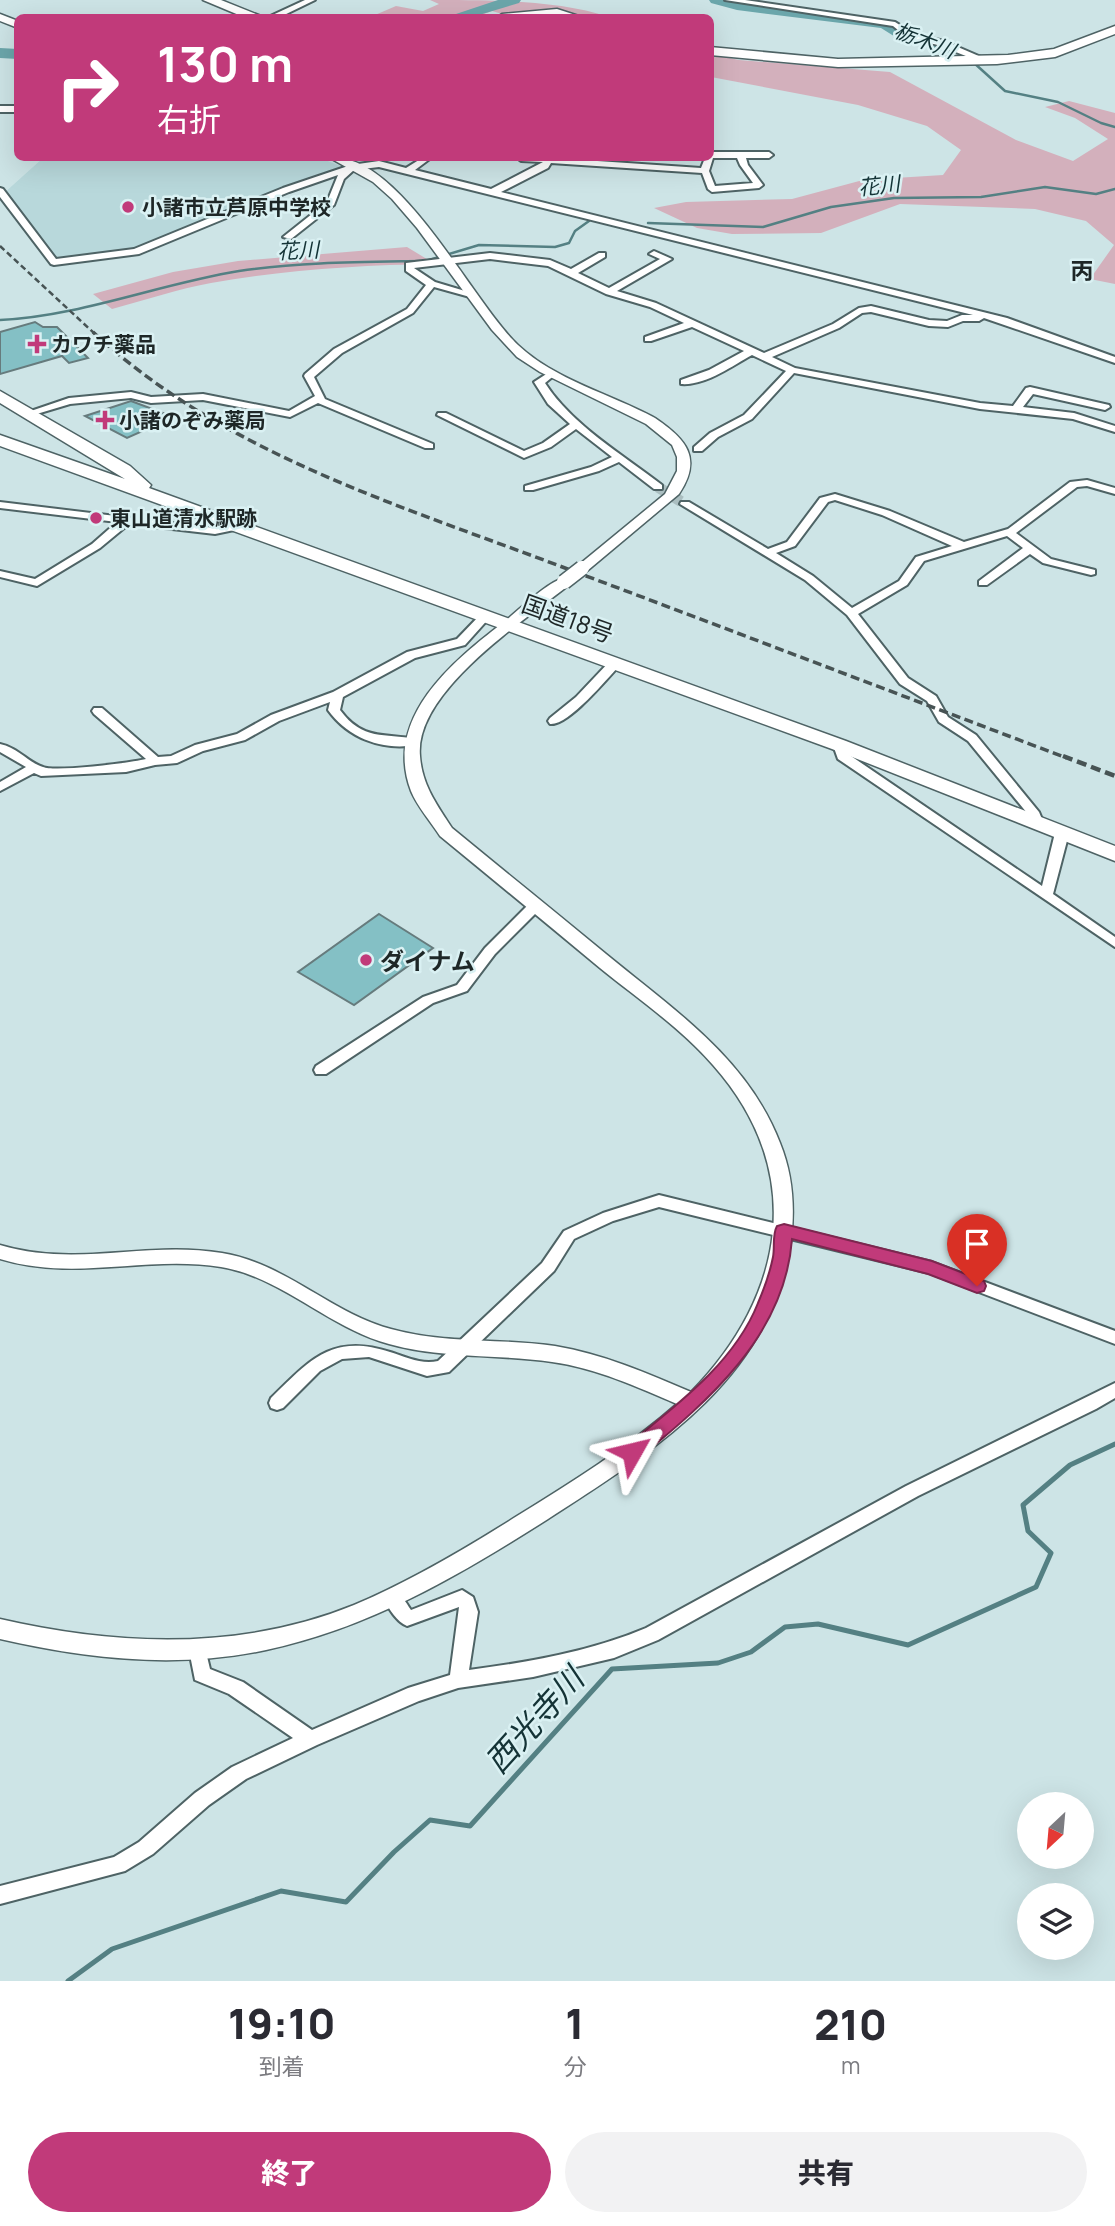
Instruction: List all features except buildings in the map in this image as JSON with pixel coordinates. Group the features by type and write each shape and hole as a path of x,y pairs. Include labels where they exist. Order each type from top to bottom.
{"main road":[{"path":"209,0 249,14"},
{"path":"714,52 750,57 876,65 984,60 1052,53 1115,30"},
{"path":"0,396 117,466 138,480 151,495"},
{"name":"国道18号","path":"0,440 839,745 1115,854"},
{"path":"95,475 117,466"}],"street":[{"path":"279,14 311,0"},
{"path":"729,0 895,24 911,36 941,43 984,60"},
{"path":"714,153 769,155"},
{"path":"708,161 705,171 712,189 759,185 744,165 741,156"},
{"path":"0,1629 31,1637 107,1648 198,1650 255,1643 296,1634 393,1599 454,1567 580,1488 654,1436 694,1402 741,1349 766,1306 782,1257 785,1199 777,1158 757,1110 740,1083 702,1042 446,832 432,816 415,783 411,760 412,741 419,716 429,698 460,667 670,497 684,477 684,459 679,444 655,424 551,374 516,351 400,202 383,186 341,161"},
{"path":"0,191 54,262 64,262 136,252 286,190 366,161 1004,320 1115,360"},
{"path":"408,171 423,161"},
{"path":"493,192 545,166 548,161"},
{"path":"630,161 656,162 705,171"},
{"path":"288,237 331,203 340,178 354,167"},
{"path":"609,292 667,259 654,254"},
{"path":"573,272 602,255"},
{"path":"470,294 432,284 409,269 409,265 490,256 550,263 609,292 653,305 792,370 980,406 1074,416 1115,429"},
{"path":"30,413 69,401 131,395 150,400 203,397 290,414 321,397 309,376 338,351 410,311 432,284"},
{"path":"764,357 835,326 859,311 871,309 929,323 948,324 972,316 994,321 1004,320"},
{"path":"648,340 691,324"},
{"path":"685,382 713,372 753,350"},
{"path":"698,449 714,435 748,417 792,370"},
{"path":"551,374 539,382 552,402 576,424 658,487"},
{"path":"1016,410 1030,390 1105,407"},
{"path":"317,400 429,446"},
{"path":"442,415 524,455 547,445 576,424"},
{"path":"528,488 595,469 619,458"},
{"path":"851,613 903,583 920,559 1008,532 1029,521 1074,484 1087,483 1115,491"},
{"path":"769,552 791,544 824,500 835,497 886,513 963,546"},
{"path":"685,504 809,578 851,613 904,681 932,699 943,719 972,738 1032,812 1038,824"},
{"path":"0,505 215,531 235,527"},
{"path":"0,574 37,583 96,546 128,519"},
{"path":"1008,532 1047,561 1091,572"},
{"path":"984,583 1030,548"},
{"path":"0,748 9,750 41,772 126,768 173,760 199,748 241,737 275,718 337,695 411,655 461,642 485,616"},
{"path":"554,721 580,700 615,663"},
{"path":"337,695 334,710 342,723 357,734 380,741 412,741"},
{"path":"98,710 155,761"},
{"path":"839,745 842,756 1115,943"},
{"path":"0,787 34,768"},
{"path":"1046,895 1062,833"},
{"path":"321,1070 428,1000 462,988 490,951 535,906"},
{"path":"277,1402 314,1366 340,1353 369,1351 427,1370 443,1367 548,1267 569,1235 620,1213 659,1201 932,1268 1115,1338"},
{"path":"0,1252 27,1260 53,1262 221,1259 284,1281 344,1318 376,1333 408,1341 577,1358 634,1377 694,1402"},
{"path":"0,1895 118,1865 131,1858 202,1799 239,1773 310,1738 415,1694 458,1680 533,1669 614,1650 652,1634 912,1491 1115,1390"},
{"path":"393,1599 407,1618 414,1618 453,1599 462,1598 467,1602 469,1612 458,1680"},
{"path":"198,1650 201,1674 236,1688 310,1738"}],"shaded area":[{"path":"430,0 545,4 598,14 502,14 492,11 484,14 377,14 396,6 423,11 439,4"},
{"path":"714,55 739,60 890,72 1016,140 1073,161 1108,139 1075,118 1045,107 1069,101 1115,113 1115,284 1090,279 1114,245 1086,221 1035,209 900,204 821,233 732,234 697,228 654,208 686,202 792,199 863,180 943,175 961,150 927,126 858,105 714,78"},
{"name":"小諸市立芦原中学校","path":"40,161 328,161 343,167 354,167 269,197 136,252 54,262 3,194"},
{"path":"407,247 435,264 323,269 239,278 186,288 112,309 93,294 173,272 238,261"}],"waterway":[{"name":"栃木川","path":"465,14 514,0"},
{"name":"栃木川","path":"716,0 737,6 885,24 902,35 952,50"},
{"name":"栃木川","path":"0,53 14,54"},
{"name":"栃木川","path":"973,62 1005,91 1058,102 1115,127"},
{"name":"花川","path":"648,223 763,227 831,207 894,198 981,197 1045,187 1096,194 1115,189"},
{"name":"花川","path":"429,260 479,245 555,247 569,243 575,231 589,221"},
{"name":"花川","path":"0,320 90,306 239,271 307,264 420,261"},
{"name":"西光寺川","path":"68,1981 112,1949 281,1891 346,1902 394,1852 430,1820 470,1826 612,1669 718,1663 751,1652 785,1627 818,1624 908,1645 1036,1587 1051,1553 1028,1531 1023,1505 1070,1465 1115,1444"}],"tunnel":[{"path":"658,487 685,504"}],"railway":[{"path":"0,246 95,334"},
{"path":"93,332 144,375 199,412 257,444 317,472 441,522 1067,758"},
{"path":"1063,756 1115,776"}],"place":[{"name":"小諸市立芦原中学校","path":"128,207"},
{"name":"カワチ薬品","path":"37,344"},
{"name":"小諸のぞみ薬局","path":"105,420"},
{"name":"東山道清水駅跡","path":"96,518"},
{"name":"ダイナム","path":"366,960"}],"district":[{"name":"丙","path":"1082,270"}],"route":[{"path":"632,1452 694,1402 741,1349 766,1306 782,1257 784,1230 932,1268 977,1286"}]}
